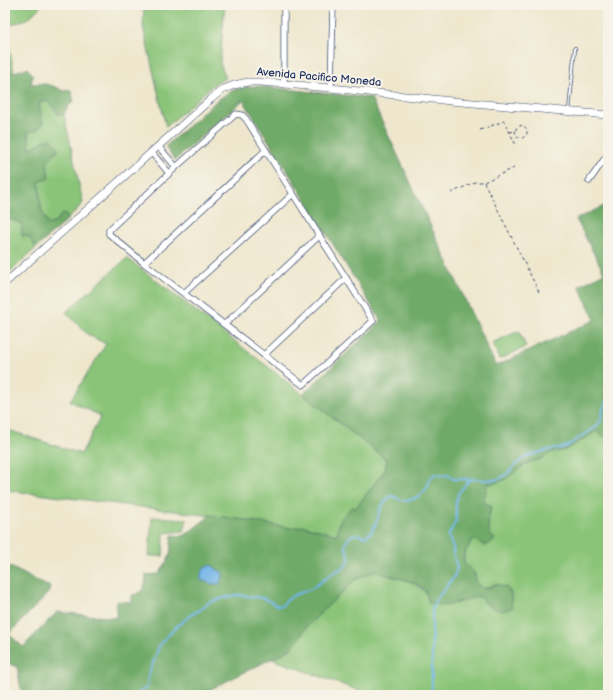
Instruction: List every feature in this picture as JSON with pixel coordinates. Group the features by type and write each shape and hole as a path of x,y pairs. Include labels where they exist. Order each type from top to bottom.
{"street":[{"path":"284,5 284,84"},
{"path":"331,88 333,5"},
{"name":"Avenida Pacifico Moneda","path":"5,283 222,90 234,85 248,82 284,84 608,115"},
{"path":"236,114 242,115 246,119 266,150 373,321 303,385 110,236 109,230 169,173 236,114"},
{"path":"158,146 176,167"},
{"path":"144,263 266,150"},
{"path":"151,152 169,173"},
{"path":"588,181 608,154"},
{"path":"184,293 293,194"},
{"path":"225,324 319,236"},
{"path":"264,355 346,278"}],"lane":[{"path":"569,112 575,48"}],"path":[{"path":"480,130 504,120 516,145"},
{"path":"509,132 515,131 516,127 523,125 527,129 527,134 523,138 517,137"},
{"path":"515,131 517,137"},
{"path":"514,141 517,137"},
{"path":"451,193 475,182 484,182 514,168"},
{"path":"484,182 540,294"}],"green space":[{"path":"5,5 42,5 29,18 8,26 6,34 14,72 6,72 5,70"},
{"path":"144,5 225,5 220,63 226,78 214,84 166,127 143,27"},
{"path":"27,68 33,75 31,84 48,84 63,91 71,90 74,102 69,105 64,114 58,114 49,101 39,103 43,124 37,130 28,132 30,149 43,141 51,139 59,148 47,162 49,178 39,182 41,209 48,225 56,222 59,217 65,213 68,219 36,248 29,237 22,236 21,223 5,218 5,70 6,72 14,72"},
{"path":"256,86 371,98 496,366 595,320 579,286 604,273 576,219 608,204 608,439 597,431 565,450 552,452 541,459 529,462 504,480 488,483 483,502 491,506 488,522 489,532 495,540 486,546 473,539 464,554 464,564 472,571 475,581 483,589 496,584 506,587 511,593 512,608 502,611 490,607 480,596 446,606 429,603 425,591 416,584 375,571 355,580 308,625 291,649 199,695 22,695 17,667 5,662 5,564 45,585 50,586 49,592 9,634 23,647 57,612 116,618 117,601 132,602 132,595 139,593 143,588 146,575 159,574 170,556 172,535 184,536 209,515 290,528 304,526 337,535 343,516 352,507 356,508 385,470 387,460 303,394 381,321 243,100 175,160 167,149 166,146 168,144 216,101 233,90"},
{"path":"49,101 58,114 64,114 83,203 68,219 64,213 56,222 48,225 41,209 39,182 43,141 30,149 28,132 37,130 39,103"},
{"path":"5,218 21,223 36,248 5,276"},
{"path":"127,258 387,460 385,470 356,508 352,507 339,523 337,535 304,526 290,528 245,520 5,490 5,429 81,454 101,416 70,401 106,344 87,334 66,312"},
{"path":"519,331 526,347 500,359 492,343"},
{"path":"597,431 608,439 608,695 371,695 272,659 291,649 308,625 355,580 376,571 411,581 446,606 480,596 496,584 483,589 475,581 475,574 464,564 464,554 473,538 489,532 488,522 491,506 483,502 488,483 504,480 530,462 541,459 552,452 565,450"},
{"path":"152,517 187,519 184,531 164,533 163,556 149,556"}],"water":[{"path":"211,565 222,572 223,577 220,584 213,584 201,580 203,571 206,567"}],"waterway":[{"path":"136,695 147,687 149,674 160,644 177,626 210,602 239,595 263,598 278,606 283,605 294,595 311,589 344,567 349,561 349,556 345,546 348,539 355,534 365,537 371,532 376,523 381,507 390,496 407,501 418,497 428,486 429,479 435,474 443,476 448,475 453,479 494,480 501,478 516,464 528,456 567,446 596,427 601,420 603,408 608,401"},
{"path":"432,695 432,610 435,601 454,577 457,568 453,554 453,547 448,536 456,521 456,502 458,494 469,480"}]}
